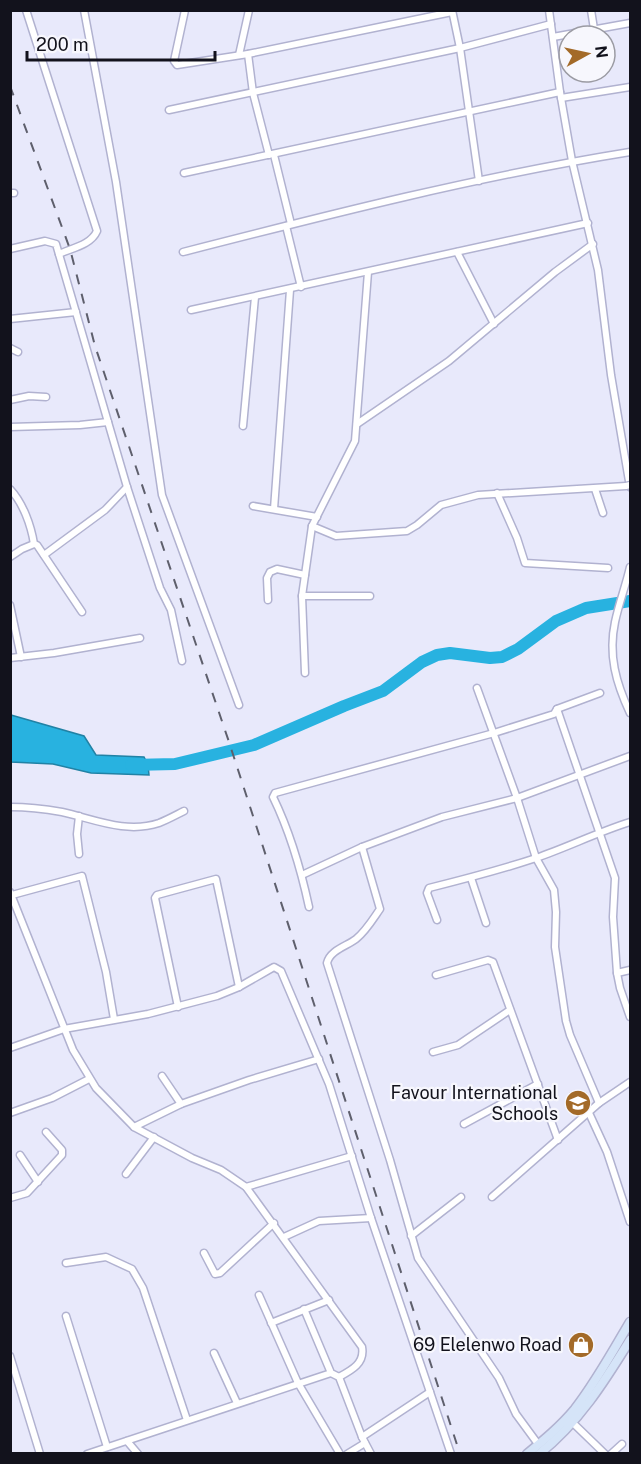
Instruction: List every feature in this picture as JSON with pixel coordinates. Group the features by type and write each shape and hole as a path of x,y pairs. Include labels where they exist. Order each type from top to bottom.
{"main road":[{"path":"539,1449 574,1410 630,1322"},
{"path":"527,1454 539,1449 573,1423 598,1391 630,1340"}],"street":[{"path":"26,10 97,231 94,237 85,243 59,254"},
{"path":"84,10 116,182 162,495 239,705"},
{"path":"185,10 175,64 177,65 248,54 452,11 460,48 479,182"},
{"path":"239,55 249,10"},
{"path":"312,526 336,536 406,531 441,505 478,495 629,486 611,375 598,270 572,161 560,95 549,10"},
{"path":"169,110 460,48 551,24"},
{"path":"553,38 557,37"},
{"path":"248,54 254,93 289,225 301,287"},
{"path":"184,173 468,111 560,95 630,87"},
{"path":"183,252 289,225 572,161 630,152"},
{"path":"191,310 291,290 588,223"},
{"path":"10,249 50,241 56,244 127,487 160,588 171,610 182,661"},
{"path":"357,424 449,361 592,244"},
{"path":"457,252 494,324"},
{"path":"305,673 302,596 312,526 352,450 357,424 368,272"},
{"path":"274,509 291,290"},
{"path":"243,426 255,297"},
{"path":"10,319 76,312"},
{"path":"10,348 18,352"},
{"path":"10,400 28,396 46,397"},
{"path":"10,427 108,422"},
{"path":"45,555 105,510 127,487"},
{"path":"10,489 22,507 33,535 34,544 45,555 82,612"},
{"path":"595,489 603,513"},
{"path":"497,493 517,538 525,563 608,568"},
{"path":"253,506 317,517"},
{"path":"10,557 34,544"},
{"path":"630,567 615,622 612,654 615,676 630,713"},
{"path":"268,600 267,578 270,572 277,569 305,575"},
{"path":"302,596 370,596"},
{"path":"10,605 21,657"},
{"path":"10,658 140,638"},
{"path":"477,688 518,798 536,858 549,880 556,901 555,947 566,1021 599,1103"},
{"path":"309,907 302,875 281,813 273,797 275,793 494,733 554,714 557,709 600,693"},
{"path":"557,709 601,831 615,878 613,917 617,973 630,1017"},
{"path":"302,875 362,847 442,817 518,798 630,756"},
{"path":"10,807 42,809 79,816 107,825 130,827 158,824 184,811"},
{"path":"79,816 77,834 79,854"},
{"path":"437,920 427,889 536,858 592,838 601,831 630,822"},
{"path":"362,847 380,909 364,931 356,939 331,954 327,963 390,1160 417,1258 499,1378 516,1414 539,1449"},
{"path":"114,1019 106,972 82,876 11,893 64,1029 89,1079 134,1127 192,1158 221,1170 246,1187 362,1347 363,1354 358,1365 339,1377"},
{"path":"471,878 486,923"},
{"path":"178,1007 155,898 157,895 216,879 239,987"},
{"path":"436,975 491,960 558,1140"},
{"path":"10,1048 64,1029 148,1014 217,996 239,987 274,967 281,971 319,1059 452,1454"},
{"path":"617,973 630,970"},
{"path":"433,1052 465,1041 510,1010"},
{"path":"134,1127 181,1104 319,1059"},
{"path":"162,1076 181,1104"},
{"path":"10,1113 52,1098 89,1079"},
{"path":"492,1197 599,1103 630,1082"},
{"path":"464,1124 538,1084"},
{"path":"589,1113 607,1152 630,1222"},
{"path":"10,1197 27,1193 63,1153 46,1132"},
{"path":"126,1174 154,1137"},
{"path":"21,1155 38,1182"},
{"path":"246,1187 352,1156"},
{"path":"411,1236 461,1197"},
{"path":"284,1237 319,1221 371,1218"},
{"path":"204,1253 212,1272 220,1273 274,1223"},
{"path":"66,1263 105,1257 134,1271 143,1288 187,1420"},
{"path":"259,1295 298,1383 340,1454"},
{"path":"271,1323 329,1300"},
{"path":"304,1310 331,1373 339,1377 363,1440 371,1454"},
{"path":"66,1316 107,1447"},
{"path":"214,1353 237,1403"},
{"path":"10,1356 40,1454"},
{"path":"87,1454 331,1373"},
{"path":"347,1454 430,1392"},
{"path":"573,1423 605,1454"},
{"path":"128,1441 138,1454"},
{"path":"611,1454 622,1444"}],"water":[{"path":"11,715 84,736 96,755 144,757 149,775 91,773 53,764 11,762"}],"waterway":[{"path":"131,765 175,764 254,745 383,691 422,662 437,655 450,653 490,658 502,657 518,649 556,621 586,608 630,601"}],"railway":[{"path":"10,86 70,249 95,346 229,742 460,1454"}],"place":[{"name":"Favour International Schools","path":"578,1103"},
{"name":"69 Elelenwo Road","path":"581,1345"}]}
